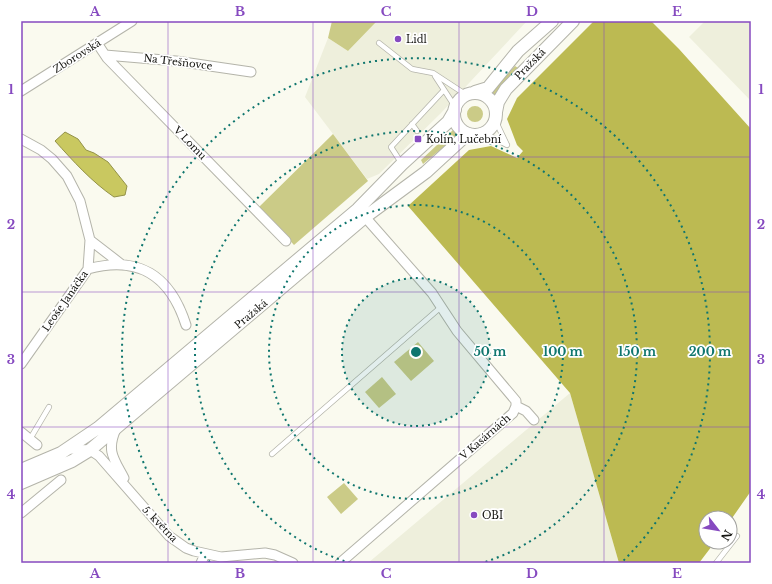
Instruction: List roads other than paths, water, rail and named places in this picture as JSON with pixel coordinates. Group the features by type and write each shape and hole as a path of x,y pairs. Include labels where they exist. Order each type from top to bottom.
{"street":[{"name":"Zborovská","path":"21,91 132,21"},
{"path":"471,93 482,94 488,97 494,105 496,113 495,122 490,128 476,135 466,133 460,129 456,122 454,110 459,100 471,93 488,88 514,56 552,21"},
{"name":"Pražská","path":"496,113 498,102 506,89 573,21"},
{"name":"V Lomu","path":"97,43 105,55 286,241"},
{"name":"Na Třešňovce","path":"105,55 176,61 251,72"},
{"name":"Pražská","path":"21,470 70,449 98,428 358,209 402,164 448,122 454,110"},
{"name":"Pražská","path":"21,483 72,461 90,450 365,217 421,176 463,138 476,135"},
{"name":"Leoše Janáčka","path":"21,139 52,158 67,176 80,201 90,240 88,269 21,364"},
{"name":"V Kasárnách","path":"340,563 513,413 516,406 516,401 464,339 432,293 365,217"},
{"path":"90,240 121,264"},
{"path":"88,269 121,264 140,268 156,277 166,287 179,306 186,325"},
{"path":"516,406 526,411 534,420"},
{"path":"70,449 90,450 98,428"},
{"name":"5. května","path":"116,428 111,442 111,453 132,494"},
{"path":"21,432 34,442"},
{"name":"5. května","path":"90,450 99,456 170,536 186,548 205,554"},
{"path":"21,513 61,480"},
{"path":"201,563 205,554 221,557 265,553 275,555 293,563"}],"lane":[{"path":"379,43 412,69 433,73 457,89 471,93"},
{"path":"433,73 454,110"},
{"path":"402,164 391,147 444,90"},
{"path":"476,135 488,135 507,145 498,126 496,113"},
{"path":"412,124 417,131"},
{"path":"272,454 441,307"},
{"path":"34,442 49,407"},
{"path":"716,563 726,550"}],"place":[{"name":"Lidl","path":"398,39"},
{"name":"Kolín, Lučební","path":"418,139"},
{"name":"OBI","path":"474,515"}]}
